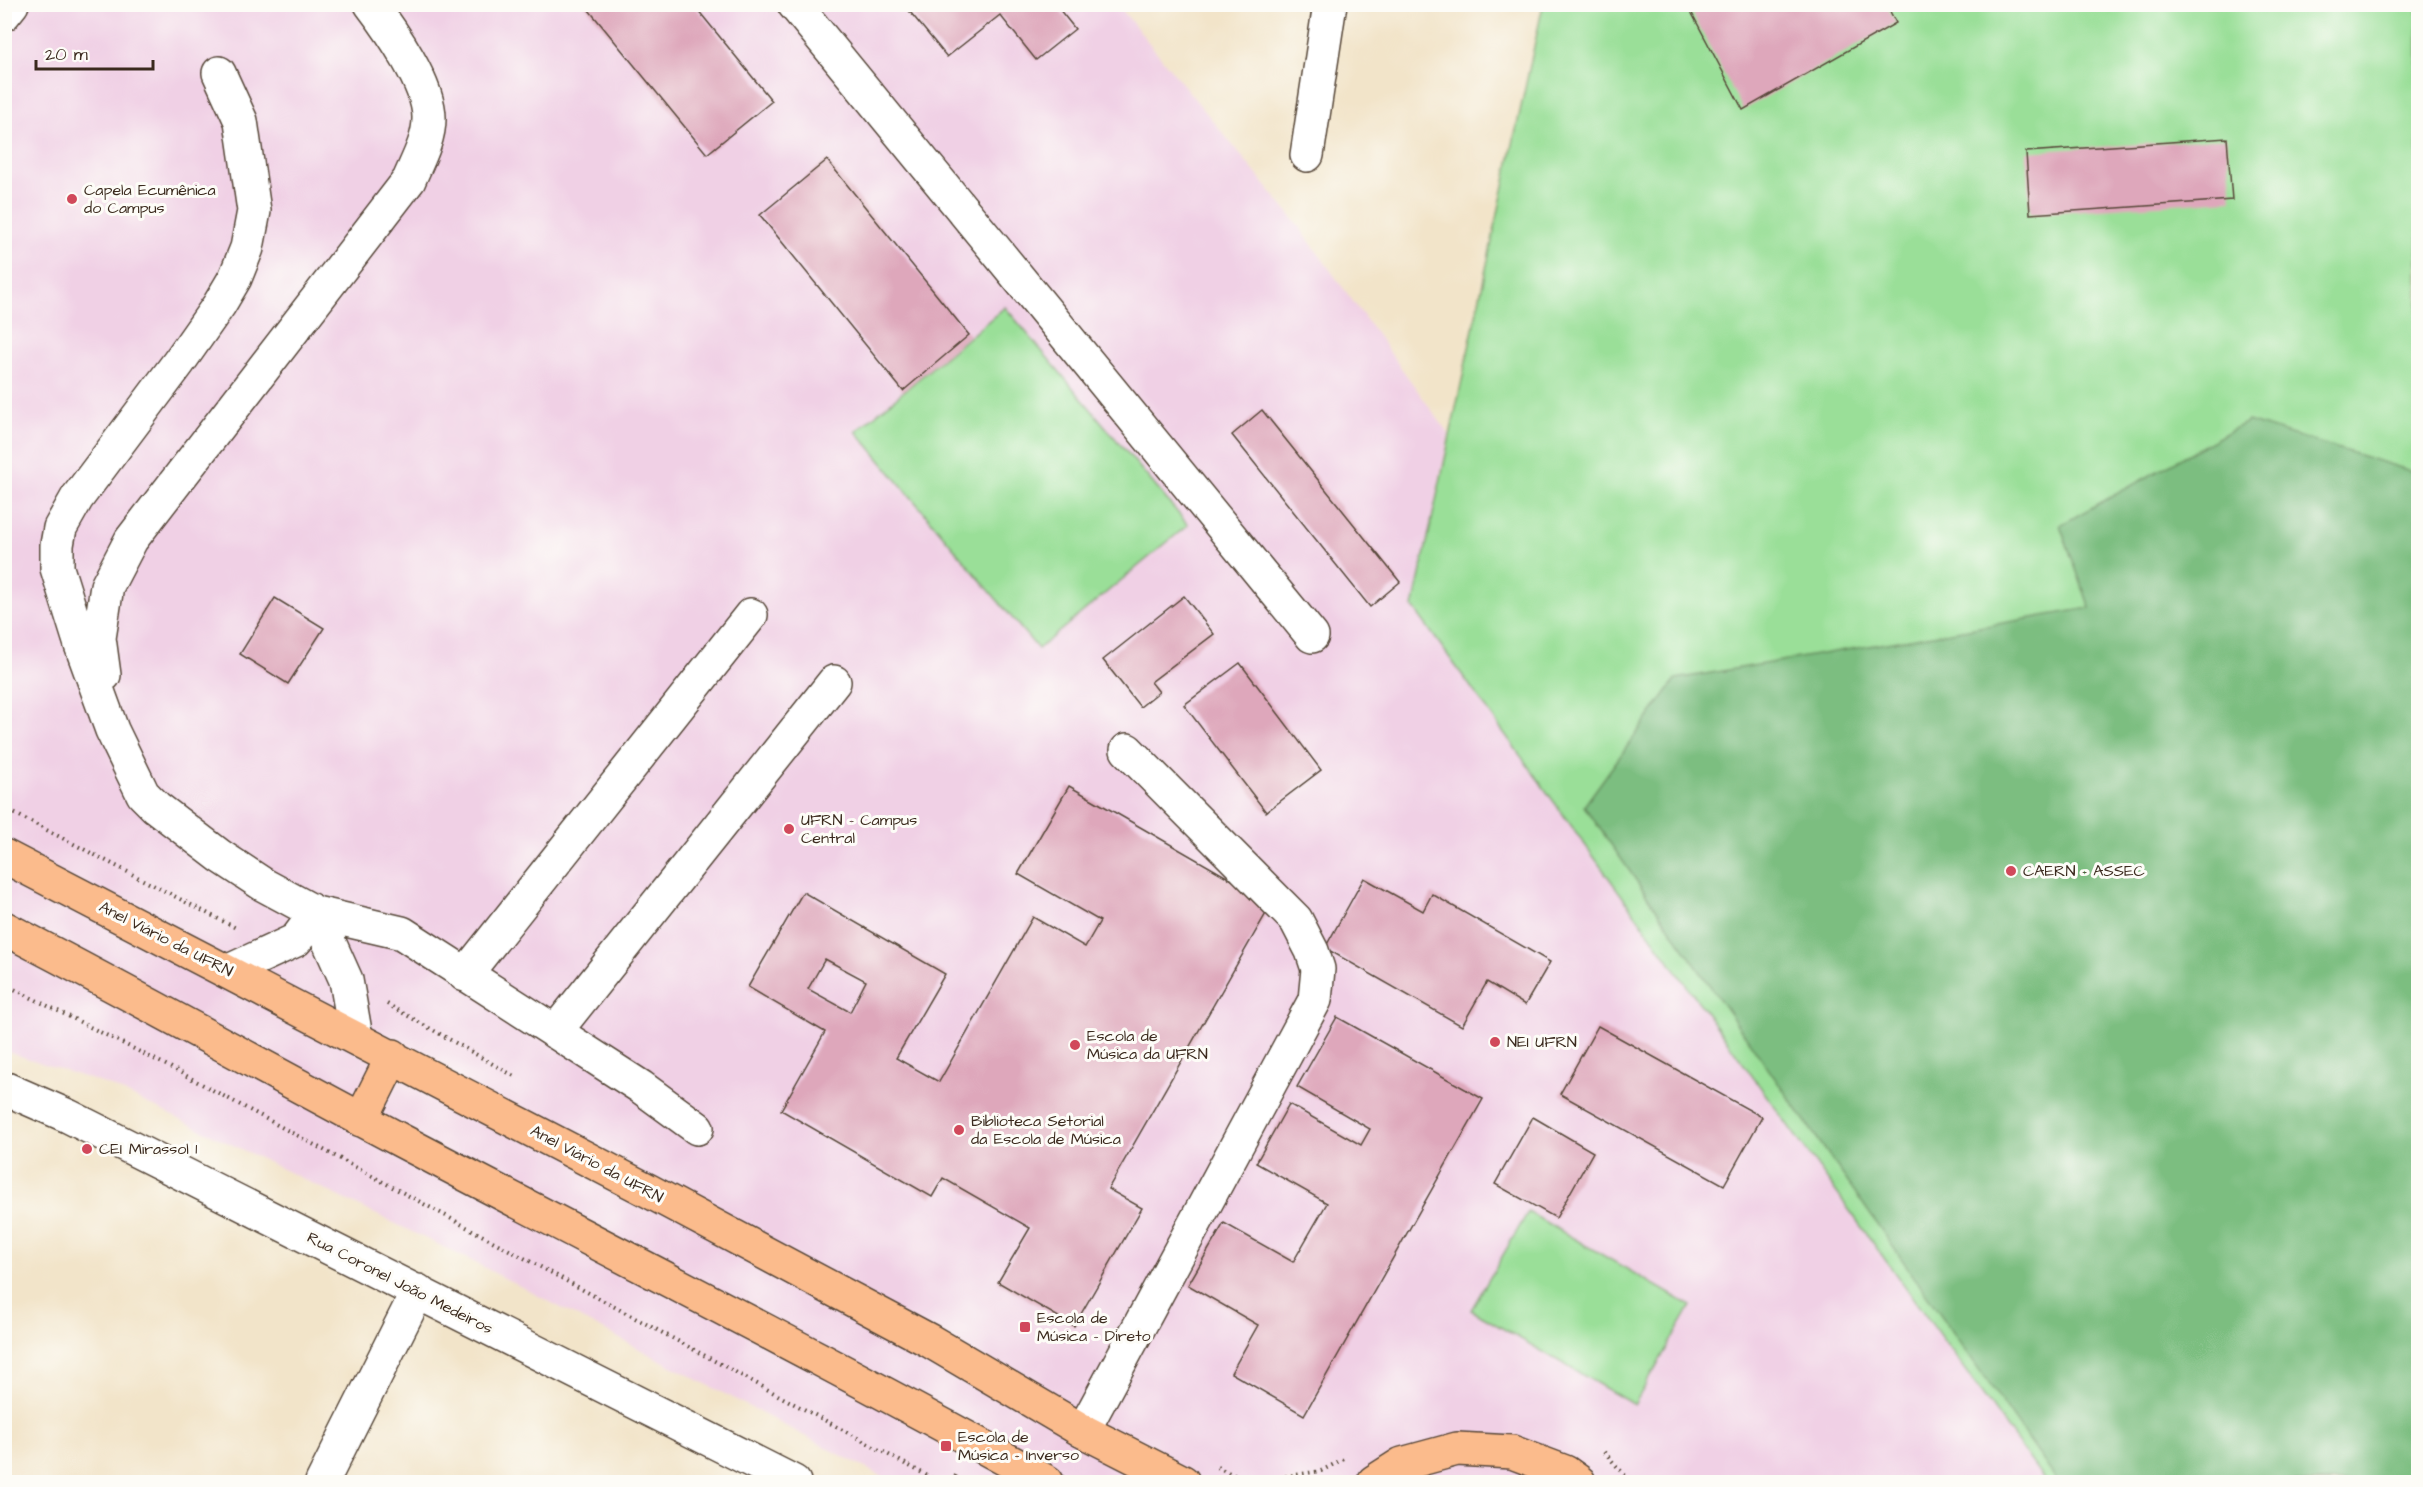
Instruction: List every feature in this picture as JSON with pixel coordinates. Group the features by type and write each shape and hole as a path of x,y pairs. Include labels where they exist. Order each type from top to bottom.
{"main road":[{"name":"Anel Viário da UFRN","path":"4,856 393,1056 930,1341 1083,1431 1183,1482"},
{"path":"4,927 361,1120 908,1406 1047,1482"},
{"path":"361,1120 393,1056"},
{"path":"1374,1482 1402,1464 1457,1449 1512,1452 1566,1472 1579,1482"}],"street":[{"path":"4,14 12,4"},
{"path":"112,730 99,638 107,586 131,540 409,180 423,148 429,118 425,92 389,28 371,4"},
{"path":"794,4 1312,636"},
{"path":"1306,155 1330,4"},
{"path":"219,73 241,122 254,211 247,248 235,278 219,305 76,498 60,528 57,545 57,568 81,645 112,730 134,779 143,794 156,807 202,843 255,879 316,914 402,933 641,1087 697,1128"},
{"path":"465,975 751,615"},
{"path":"555,1032 834,682"},
{"path":"1083,1431 1315,1000 1318,969 1312,951 1296,920 1126,750"},
{"path":"229,971 296,940 316,914"},
{"path":"316,914 346,980 356,1037"},
{"name":"Rua Coronel João Medeiros","path":"4,1088 68,1116 794,1482"},
{"path":"322,1482 418,1291"}],"path":[{"path":"4,984 170,1067 939,1482"},
{"path":"1599,1449 1608,1454 1631,1482"},
{"path":"1210,1464 1249,1482 1321,1471 1353,1454"}],"shaded area":[{"name":"UFRN - Campus Central","path":"5,5 1118,5 1294,220 1449,434 1413,607 2046,1482 892,1482 468,1259 111,1086 5,1051"}],"green space":[{"name":"CAERN - ASSEC","path":"1543,5 2418,5 2418,1482 2046,1482 1413,607"},
{"path":"1005,307 1188,525 1038,649 856,431"},
{"path":"2248,421 2418,473 2418,1482 2058,1482 1584,806 1676,679 2090,608 2060,525"},
{"path":"1528,1212 1691,1306 1634,1405 1471,1310"}],"building":[{"path":"584,4 693,4 772,101 707,154"},
{"path":"909,4 1055,4 1075,29 1036,60 1000,15 947,57 906,7"},
{"path":"1687,4 1886,4 1896,23 1743,110"},
{"path":"2227,138 2232,200 2030,214 2026,152"},
{"path":"827,160 969,335 903,391 760,215"},
{"path":"1262,410 1400,582 1370,607 1232,435"},
{"path":"1184,596 1214,634 1151,682 1159,692 1140,707 1103,660"},
{"path":"275,598 324,628 288,684 240,654"},
{"path":"1240,663 1321,770 1266,812 1184,705"},
{"name":"Escola de Música da UFRN","path":"1069,786 1272,903 1108,1189 1142,1208 1074,1326 998,1282 1030,1228 943,1178 932,1197 781,1110 825,1032 748,987 803,892 945,974 896,1058 939,1082 1033,917 1085,947 1100,921 1018,874","holes":["825,959 866,981 850,1012 808,989"]},
{"path":"1364,878 1423,911 1432,894 1550,962 1525,1005 1487,982 1462,1026 1325,948"},
{"path":"1337,1017 1483,1099 1304,1415 1231,1373 1258,1325 1188,1285 1224,1223 1293,1262 1327,1203 1256,1163 1289,1104 1361,1145 1370,1129 1297,1087"},
{"path":"1598,1026 1762,1117 1724,1185 1560,1094"},
{"path":"1533,1117 1593,1152 1556,1218 1495,1184"}],"place":[{"name":"Capela Ecumênica do Campus","path":"72,199"},
{"name":"UFRN - Campus Central","path":"789,829"},
{"name":"CAERN - ASSEC","path":"2011,871"},
{"name":"NEI UFRN","path":"1495,1042"},
{"name":"Escola de Música da UFRN","path":"1075,1045"},
{"name":"Biblioteca Setorial da Escola de Música","path":"959,1130"},
{"name":"CEI Mirassol 1","path":"87,1149"},
{"name":"Escola de Música - Direto","path":"1025,1327"},
{"name":"Escola de Música - Inverso","path":"946,1446"}]}
